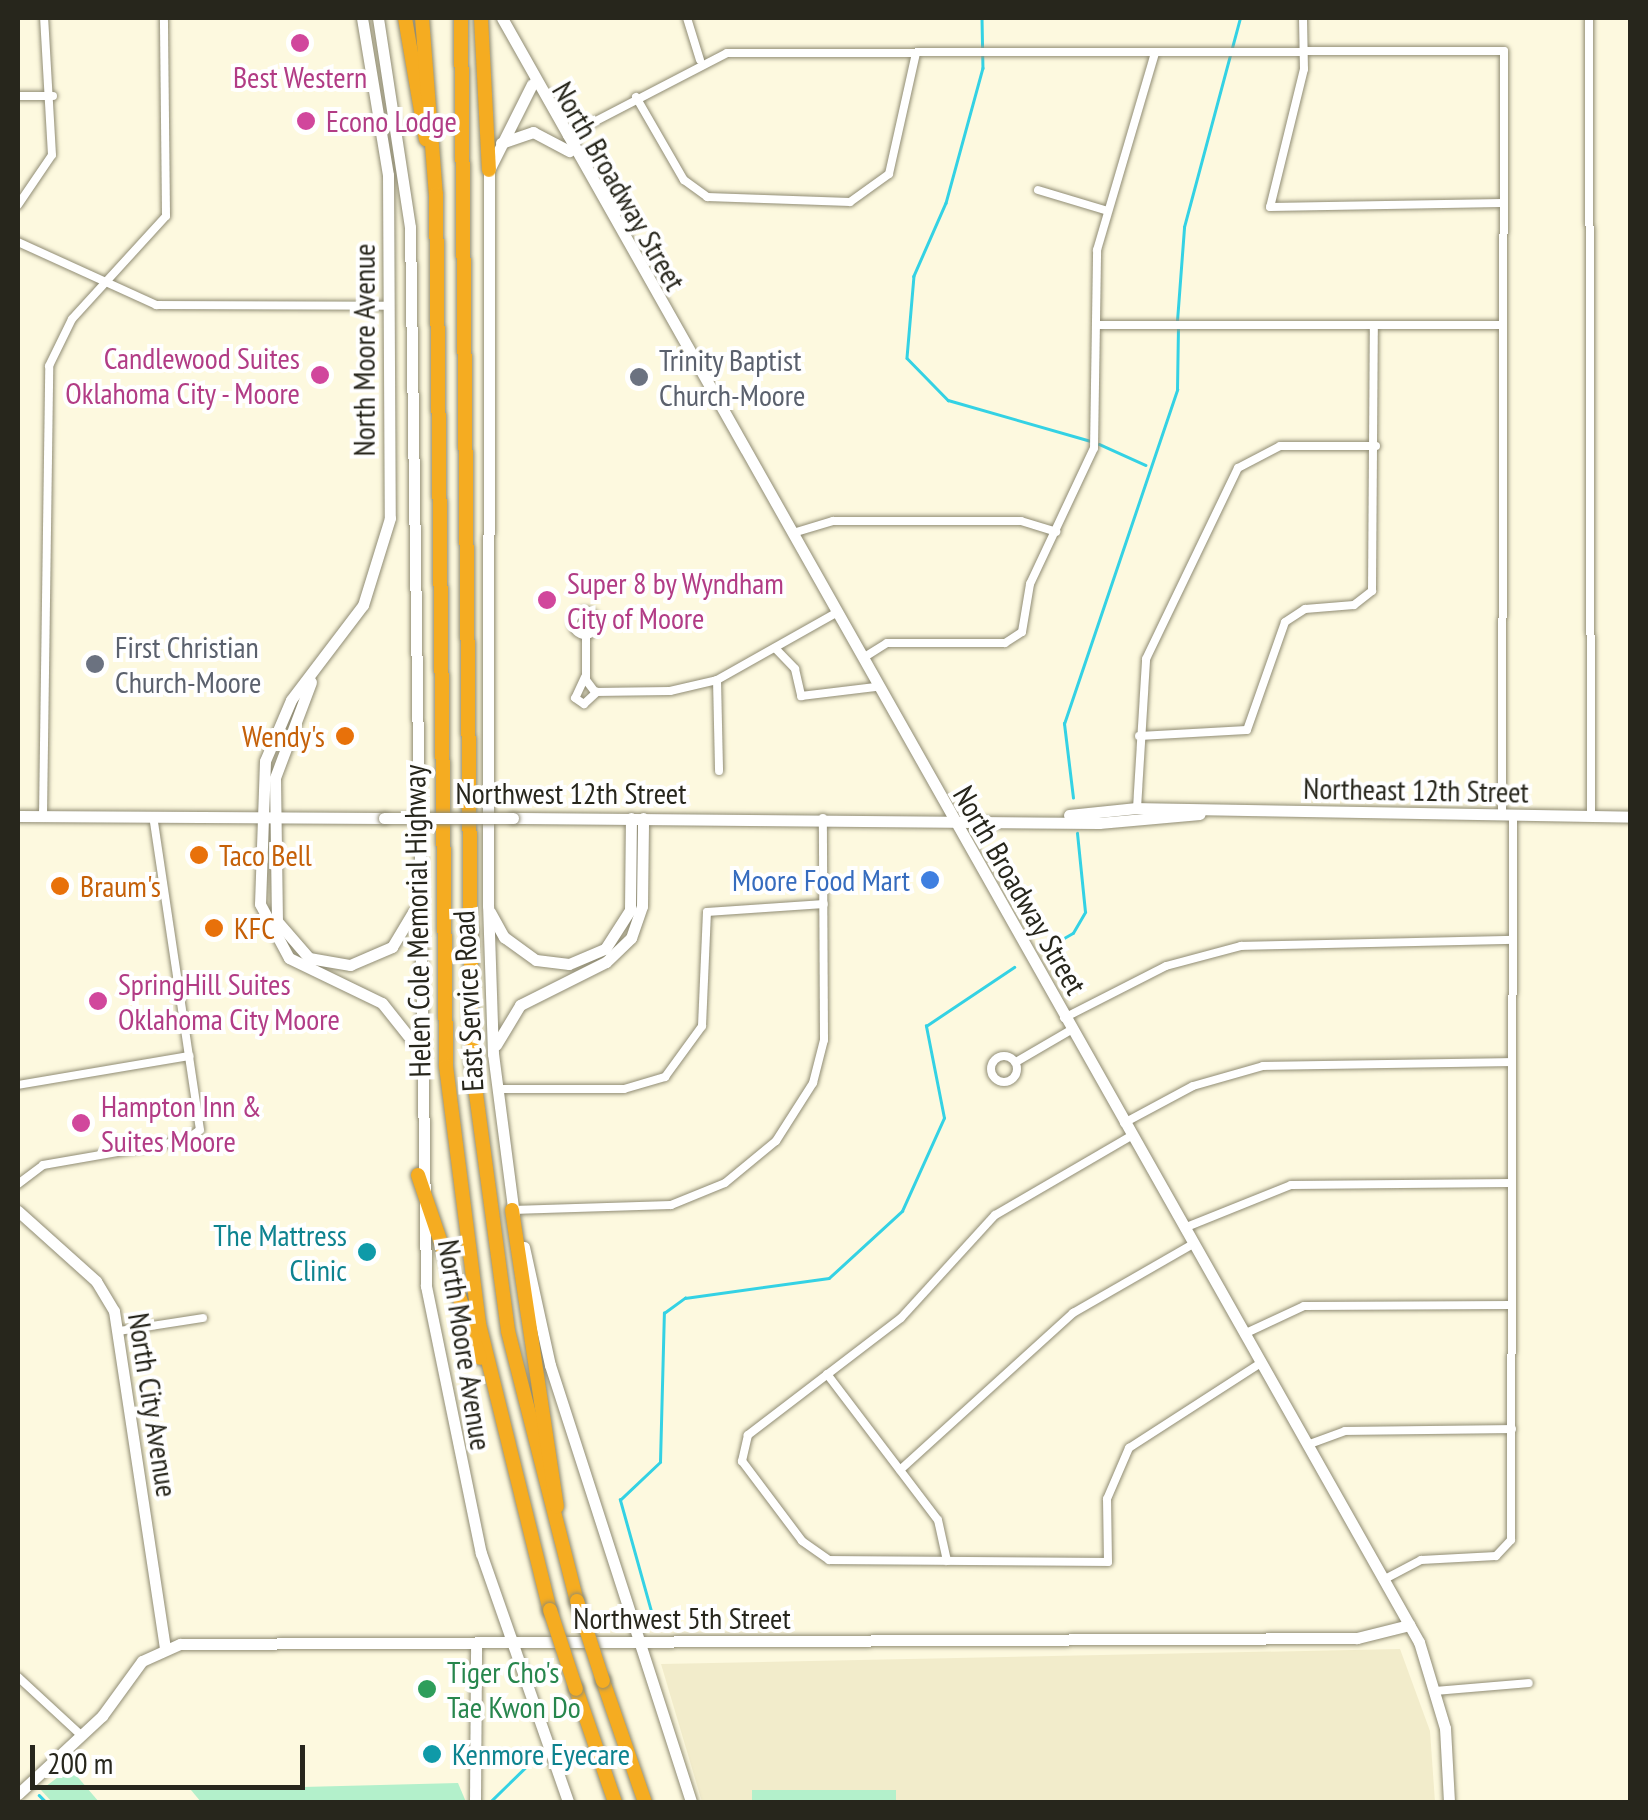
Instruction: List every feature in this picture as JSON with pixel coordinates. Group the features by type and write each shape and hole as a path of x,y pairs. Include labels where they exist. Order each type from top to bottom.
{"highway":[{"path":"405,18 436,194"},
{"name":"Helen Cole Memorial Highway","path":"422,18 436,194 446,1066 488,1374 550,1610 615,1802"},
{"name":"Helen Cole Memorial Highway","path":"461,18 472,1064 508,1331 558,1537 645,1802"},
{"path":"481,18 490,170"},
{"path":"418,1175 465,1330 488,1374"},
{"path":"512,1210 554,1461 558,1537"}],"main road":[{"name":"North Moore Avenue","path":"267,818 265,761 290,700 363,605 388,536 389,306 384,133 362,18"},
{"name":"North Moore Avenue","path":"378,18 410,227 418,1175 442,1388 511,1644 568,1802"},
{"name":"North Broadway Street","path":"502,18 532,84 1409,1625 1436,1691 1449,1802"},
{"name":"East Service Road","path":"532,84 498,146 490,170 488,906 496,1089 512,1210 550,1365 644,1645 691,1802"},
{"path":"498,146 533,132 572,154"},
{"name":"Northeast 12th Street","path":"1065,816 1137,808 1200,814 1630,816"},
{"path":"1137,808 1142,822"},
{"name":"Northeast 12th Street","path":"1065,816 1142,822 1200,814"},
{"name":"Northwest 12th Street","path":"18,816 1065,816"},
{"path":"267,818 273,908 298,950 331,965 368,961 392,946 415,908"},
{"path":"267,818 260,904 272,938 299,964 382,1003 416,1048"},
{"path":"488,906 527,956 559,965 596,955 630,910 637,818"},
{"path":"493,1054 520,1005 606,962 631,938 642,906 637,818"},
{"name":"North City Avenue","path":"18,1210 105,1292 119,1331 165,1647"},
{"name":"Northwest 5th Street","path":"165,1647 1357,1638 1409,1625"},
{"path":"476,1644 476,1798"},
{"path":"18,1794 82,1736 142,1661 165,1647"}],"street":[{"path":"18,205 48,166 53,96 44,18"},
{"path":"43,816 47,383 60,336 158,230 169,203 164,18"},
{"path":"686,18 700,60"},
{"path":"1303,18 1304,53 1270,206 1502,203"},
{"path":"1589,18 1591,817"},
{"path":"564,138 700,60 916,53 1504,51 1503,325 1512,940 1512,1429 1505,1553 1428,1558 1384,1580"},
{"path":"636,97 684,180 707,197 850,202 889,174 916,53"},
{"path":"860,660 886,644 1016,640 1056,532 1094,448 1097,325 1108,212 1154,53"},
{"path":"18,96 53,96"},
{"path":"1038,190 1108,212"},
{"path":"18,242 156,305 389,306"},
{"path":"1139,736 1248,730 1285,622 1305,610 1354,606 1372,591 1374,324"},
{"path":"1097,325 1503,325"},
{"path":"1137,808 1139,736 1149,650 1238,468 1280,446 1376,446"},
{"path":"789,535 833,521 1020,520 1056,532"},
{"path":"586,636 585,677 575,698 584,704 597,692 716,680 834,614"},
{"path":"775,648 795,669 801,696 875,687"},
{"path":"585,677 597,692"},
{"path":"716,680 718,772"},
{"path":"18,1184 43,1165 196,1134 190,1056 153,817"},
{"path":"512,1210 672,1205 725,1183 767,1150 820,1061 823,818"},
{"path":"496,1089 624,1088 665,1076 702,1026 707,912 824,904"},
{"path":"1064,1018 1166,966 1241,946 1512,940"},
{"path":"1016,1062 1071,1030"},
{"path":"18,1084 190,1056"},
{"path":"1124,1122 1194,1086 1263,1066 1511,1062"},
{"path":"1131,1136 996,1215 900,1318 741,1444 747,1468 818,1556 1108,1562 1108,1499 1130,1448 1261,1364"},
{"path":"1184,1228 1291,1184 1512,1183"},
{"path":"900,1470 966,1418 1062,1321 1193,1244"},
{"path":"1244,1334 1304,1306 1512,1305"},
{"path":"119,1331 203,1318"},
{"path":"550,1365 565,1362"},
{"path":"827,1374 944,1528 947,1561"},
{"path":"1308,1445 1345,1431 1512,1429"},
{"path":"18,1677 82,1736"},
{"path":"1436,1691 1529,1683"}],"shaded area":[{"path":"1400,1649 1430,1731 1435,1802 702,1802 661,1664"}],"green space":[{"path":"70,1768 99,1802 52,1802 41,1790"},
{"path":"458,1783 466,1802 201,1802 191,1790"},
{"path":"752,1790 896,1790 896,1802 752,1802"}],"waterway":[{"path":"982,18 983,68 946,203 914,276 907,358 948,400 1091,441"},
{"path":"1177,321 1184,227 1240,18"},
{"path":"1073,798 1064,724 1177,390 1178,329"},
{"path":"1099,444 1146,465"},
{"path":"1045,949 1073,933 1085,912 1077,833"},
{"path":"654,1622 620,1500 660,1462 664,1313 685,1298 829,1278 902,1211 944,1118 926,1026 1014,967"},
{"path":"490,1802 537,1756"},
{"path":"39,1795 46,1802"}],"place":[{"name":"Best Western","path":"300,43"},
{"name":"Econo Lodge","path":"306,121"},
{"name":"Candlewood Suites Oklahoma City - Moore","path":"320,375"},
{"name":"Trinity Baptist Church-Moore","path":"639,377"},
{"name":"Super 8 by Wyndham City of Moore","path":"547,600"},
{"name":"First Christian Church-Moore","path":"95,664"},
{"name":"Wendy's","path":"345,736"},
{"name":"Taco Bell","path":"199,855"},
{"name":"Moore Food Mart","path":"930,880"},
{"name":"Braum's","path":"60,886"},
{"name":"KFC","path":"214,928"},
{"name":"SpringHill Suites Oklahoma City Moore","path":"98,1001"},
{"name":"Hampton Inn & Suites Moore","path":"81,1123"},
{"name":"The Mattress Clinic","path":"367,1252"},
{"name":"Tiger Cho's Tae Kwon Do","path":"427,1689"},
{"name":"Kenmore Eyecare","path":"432,1754"}]}
